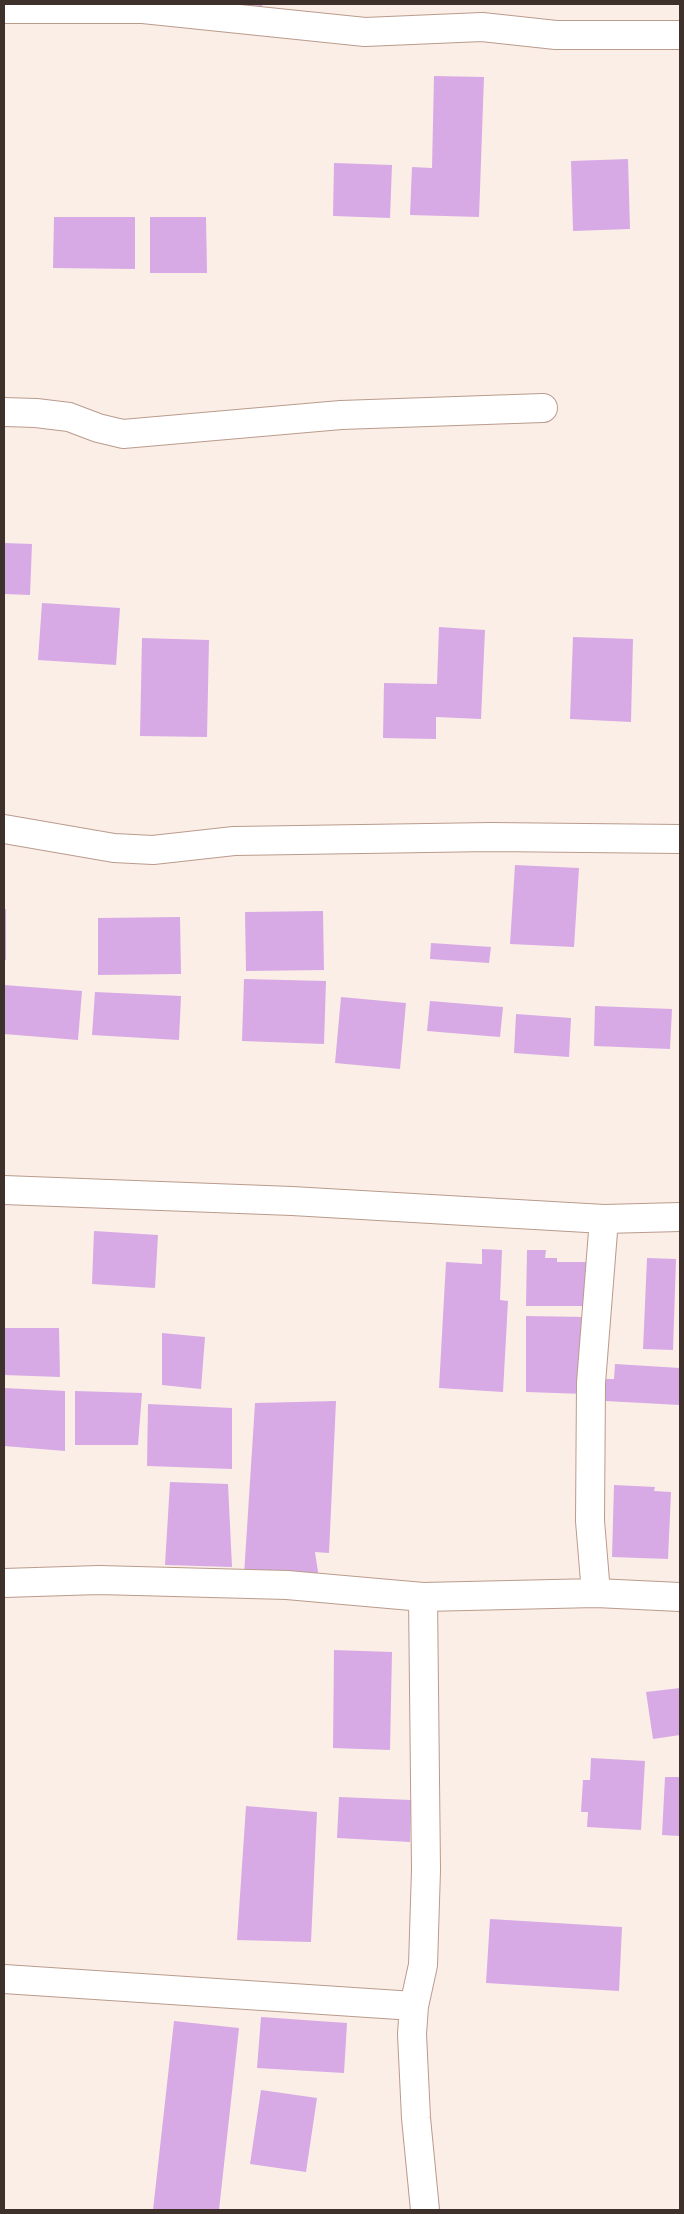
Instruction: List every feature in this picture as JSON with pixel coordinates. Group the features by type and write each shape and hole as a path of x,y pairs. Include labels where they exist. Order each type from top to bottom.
{"street":[{"path":"4,9 143,9 291,14 365,32 482,27 556,35 680,36"},
{"path":"4,412 36,413 69,418 123,434 341,415 543,408"},
{"path":"4,829 114,848 153,850 234,840 491,837 680,838"},
{"path":"4,1190 292,1201 604,1219 680,1217"},
{"path":"596,1593 590,1520 591,1383 604,1219"},
{"path":"4,1582 99,1580 287,1585 423,1597 596,1593 680,1597"},
{"path":"423,1597 426,1870 423,1965 414,2006 412,2034 416,2118 425,2210"},
{"path":"4,1979 414,2006"}],"building":[{"path":"243,4 263,4 262,6"},
{"path":"434,76 484,77 479,217 410,215 412,167 432,168"},
{"path":"628,159 630,229 573,231 571,161"},
{"path":"334,163 392,165 390,218 333,216"},
{"path":"54,217 135,217 135,269 53,268"},
{"path":"150,217 206,217 207,273 150,273"},
{"path":"4,543 32,544 30,595 4,594"},
{"path":"42,603 120,608 116,665 38,660"},
{"path":"439,627 485,630 481,719 436,717 436,739 383,738 384,683 437,684"},
{"path":"573,637 633,639 631,722 570,719"},
{"path":"142,638 209,640 207,737 140,736"},
{"path":"515,865 579,868 574,947 510,944"},
{"path":"4,909 6,909 6,960 4,960"},
{"path":"323,911 324,970 246,971 245,912"},
{"path":"180,917 181,974 98,975 98,918"},
{"path":"431,943 491,947 489,963 430,959"},
{"path":"244,979 326,981 324,1044 242,1041"},
{"path":"4,985 82,991 78,1040 4,1034"},
{"path":"95,992 181,996 179,1040 92,1035"},
{"path":"341,997 406,1003 400,1069 335,1063"},
{"path":"430,1001 503,1007 500,1037 427,1031"},
{"path":"595,1006 672,1009 670,1049 594,1046"},
{"path":"516,1014 571,1018 569,1057 514,1053"},
{"path":"94,1231 158,1235 155,1288 92,1284"},
{"path":"482,1249 502,1250 500,1300 508,1301 503,1392 439,1388 446,1262 482,1264"},
{"path":"527,1250 546,1250 545,1258 557,1258 557,1262 589,1262 588,1306 526,1306"},
{"path":"647,1258 676,1259 673,1350 643,1349"},
{"path":"526,1316 586,1317 585,1394 526,1392"},
{"path":"4,1328 59,1328 60,1377 4,1375"},
{"path":"162,1333 205,1337 201,1389 162,1385"},
{"path":"615,1364 680,1368 680,1405 605,1401 606,1379 614,1379"},
{"path":"4,1388 65,1391 65,1451 4,1446"},
{"path":"75,1391 142,1393 138,1445 75,1445"},
{"path":"336,1401 329,1553 315,1552 319,1578 244,1575 255,1403"},
{"path":"148,1404 232,1408 232,1469 147,1466"},
{"path":"170,1482 228,1484 232,1567 165,1565"},
{"path":"614,1485 655,1487 654,1491 671,1492 668,1559 612,1557"},
{"path":"334,1650 392,1652 390,1750 333,1748"},
{"path":"680,1688 680,1735 653,1739 646,1692"},
{"path":"591,1758 645,1761 641,1830 587,1827 588,1812 581,1812 583,1780 590,1780"},
{"path":"665,1777 680,1777 680,1836 662,1835"},
{"path":"339,1797 411,1800 410,1842 337,1838"},
{"path":"246,1806 317,1812 311,1942 237,1940"},
{"path":"490,1919 622,1927 619,1991 486,1983"},
{"path":"261,2017 347,2023 344,2073 257,2068"},
{"path":"174,2021 239,2028 219,2210 153,2210"},
{"path":"261,2090 317,2098 306,2172 250,2164"}]}
